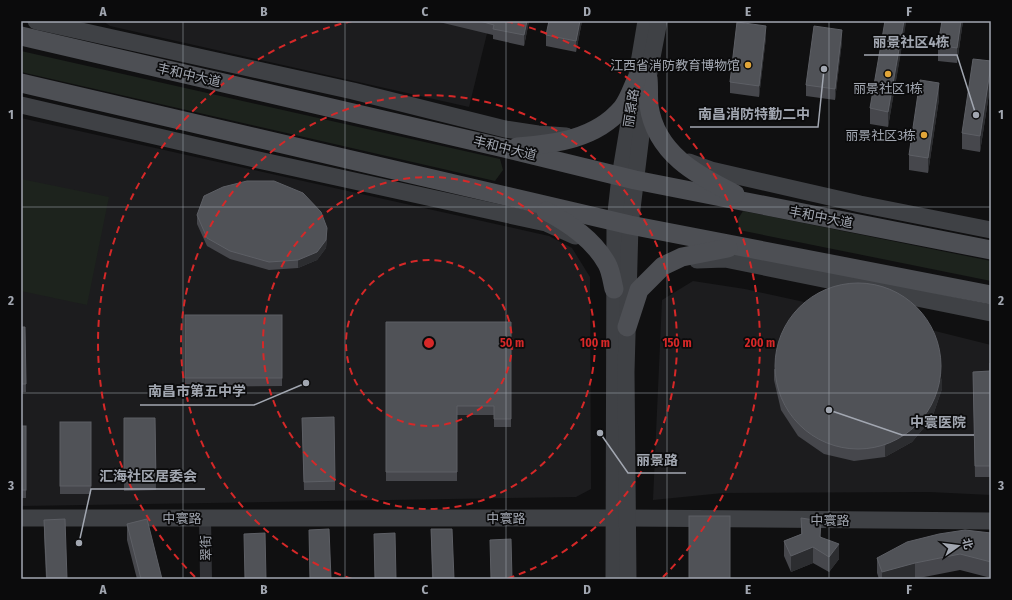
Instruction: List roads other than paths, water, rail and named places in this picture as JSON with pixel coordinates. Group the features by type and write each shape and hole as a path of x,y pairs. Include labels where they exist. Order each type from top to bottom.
{"main road":[{"name":"丰和中大道","path":"21,36 55,30 627,179 991,250"},
{"path":"504,148 544,144 581,136 594,131 610,120 623,107 642,79"},
{"path":"642,79 653,123 659,138 672,154 692,171 756,204"},
{"path":"21,83 623,223 991,295"},
{"path":"532,202 565,222 589,241 599,252 608,266 614,289"},
{"path":"628,327 639,290 664,266 682,257 741,246"}],"street":[{"path":"36,21 55,30 348,90 505,129 538,134 581,136"},
{"name":"丽景路","path":"628,579 621,518 614,289 627,179 642,79 646,21"},
{"name":"丽景路","path":"642,79 659,21"},
{"path":"21,105 263,161 546,223 589,241"},
{"path":"672,154 710,170 860,204 991,230"},
{"name":"丽景路","path":"614,579 621,518 628,327 623,223"},
{"path":"664,266 699,259 725,259 991,313"},
{"name":"中寰路","path":"21,518 621,518 991,521"},
{"name":"翠街","path":"205,518 206,579"}],"place":[{"name":"江西省消防教育博物馆","path":"748,65"},
{"name":"南昌消防特勤二中","path":"824,69"},
{"name":"丽景社区1栋","path":"888,74"},
{"name":"丽景社区4栋","path":"976,115"},
{"name":"丽景社区3栋","path":"924,135"},
{"name":"南昌市第五中学","path":"306,383"},
{"name":"中寰医院","path":"829,410"},
{"name":"丽景路","path":"600,433"},
{"name":"汇海社区居委会","path":"79,543"}]}
